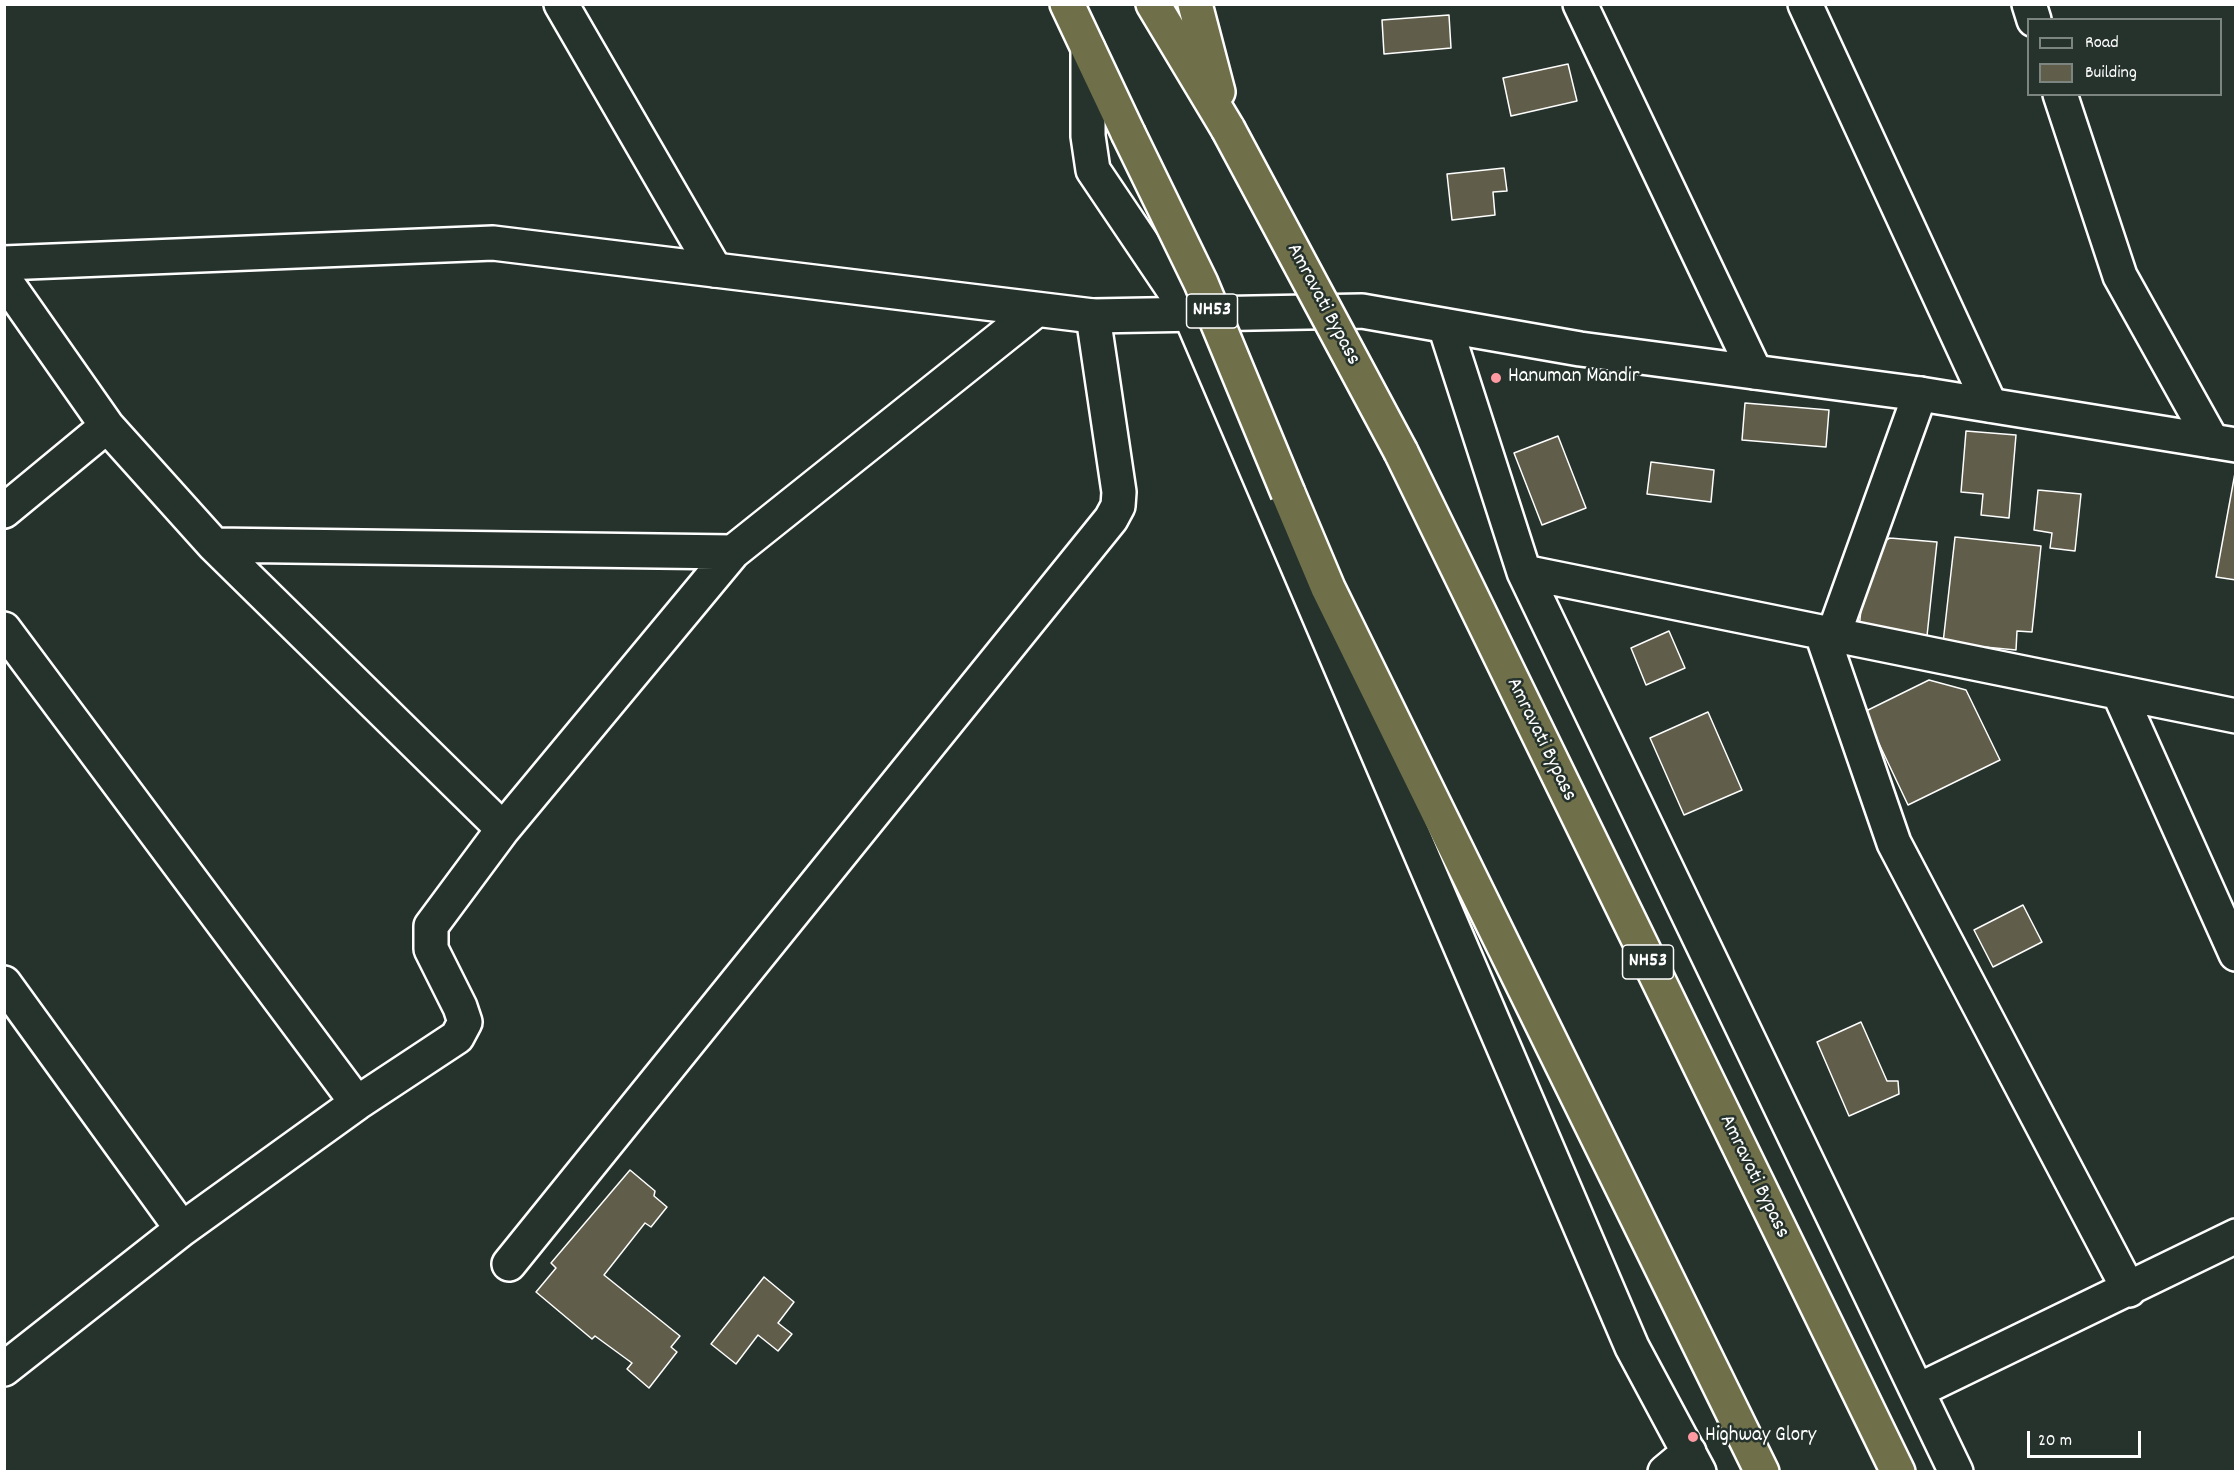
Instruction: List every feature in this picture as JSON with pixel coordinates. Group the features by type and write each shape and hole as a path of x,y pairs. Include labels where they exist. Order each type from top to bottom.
{"highway":[{"name":"NH53","path":"1067,4 1201,283 1328,588 1762,1472"},
{"path":"1154,4 1228,129"},
{"name":"Amravati Bypass","path":"1195,4 1228,129 1401,452 1898,1472"}],"street":[{"path":"561,4 715,270"},
{"path":"1581,4 1755,372"},
{"path":"1805,4 1990,405"},
{"path":"1088,49 1088,136 1093,170 1190,314 1684,1465"},
{"path":"2061,96 2120,276 2224,443"},
{"path":"4,263 493,243 1093,316 1362,311 1580,349 1920,394 2224,443"},
{"path":"4,279 107,426 214,545 503,829"},
{"path":"4,1369 182,1229 357,1103 457,1037 465,1022 460,1007 431,949 431,926 503,829 733,552 1036,310"},
{"path":"509,1264 1111,519 1118,506 1119,492 1093,316"},
{"path":"1445,326 1524,572 1919,1390 1956,1472"},
{"path":"1920,394 1828,635 1894,843 2129,1290"},
{"path":"4,511 107,426"},
{"path":"214,545 733,552"},
{"path":"1524,572 2235,716"},
{"path":"4,629 357,1103"},
{"path":"2119,693 2235,954"},
{"path":"4,983 182,1229"},
{"path":"1919,1390 2129,1290 2235,1236"}],"building":[{"path":"1449,15 1451,48 1384,54 1382,20"},
{"path":"1568,64 1577,101 1511,116 1503,78"},
{"path":"1504,168 1507,191 1493,192 1495,215 1452,220 1447,174"},
{"path":"1745,403 1829,410 1826,447 1742,440"},
{"path":"1966,431 2016,435 2009,518 1981,515 1983,494 1961,492"},
{"path":"1558,436 1586,508 1542,525 1514,453"},
{"path":"1651,462 1714,470 1711,502 1647,494"},
{"path":"2236,473 2236,580 2216,577"},
{"path":"2038,490 2081,494 2075,551 2050,548 2052,533 2034,530"},
{"path":"1955,537 2041,546 2032,632 2017,631 2016,650 1943,643"},
{"path":"1890,538 1937,542 1927,636 1859,629 1867,550"},
{"path":"1669,631 1685,668 1646,685 1631,648"},
{"path":"1929,680 1966,690 2000,760 1908,805 1864,712"},
{"path":"1708,712 1742,790 1684,815 1650,738"},
{"path":"2023,905 2042,942 1993,967 1974,930"},
{"path":"1861,1022 1887,1081 1898,1081 1899,1094 1849,1116 1817,1042"},
{"path":"630,1170 655,1191 654,1196 667,1207 651,1227 645,1223 604,1275 680,1336 671,1347 677,1352 649,1388 627,1369 632,1363 595,1336 592,1339 536,1292 556,1268 551,1263"},
{"path":"764,1277 794,1302 778,1323 792,1334 778,1351 758,1335 736,1364 711,1344"}],"place":[{"name":"Hanuman Mandir","path":"1496,378"},
{"name":"Highway Glory","path":"1693,1437"}]}
